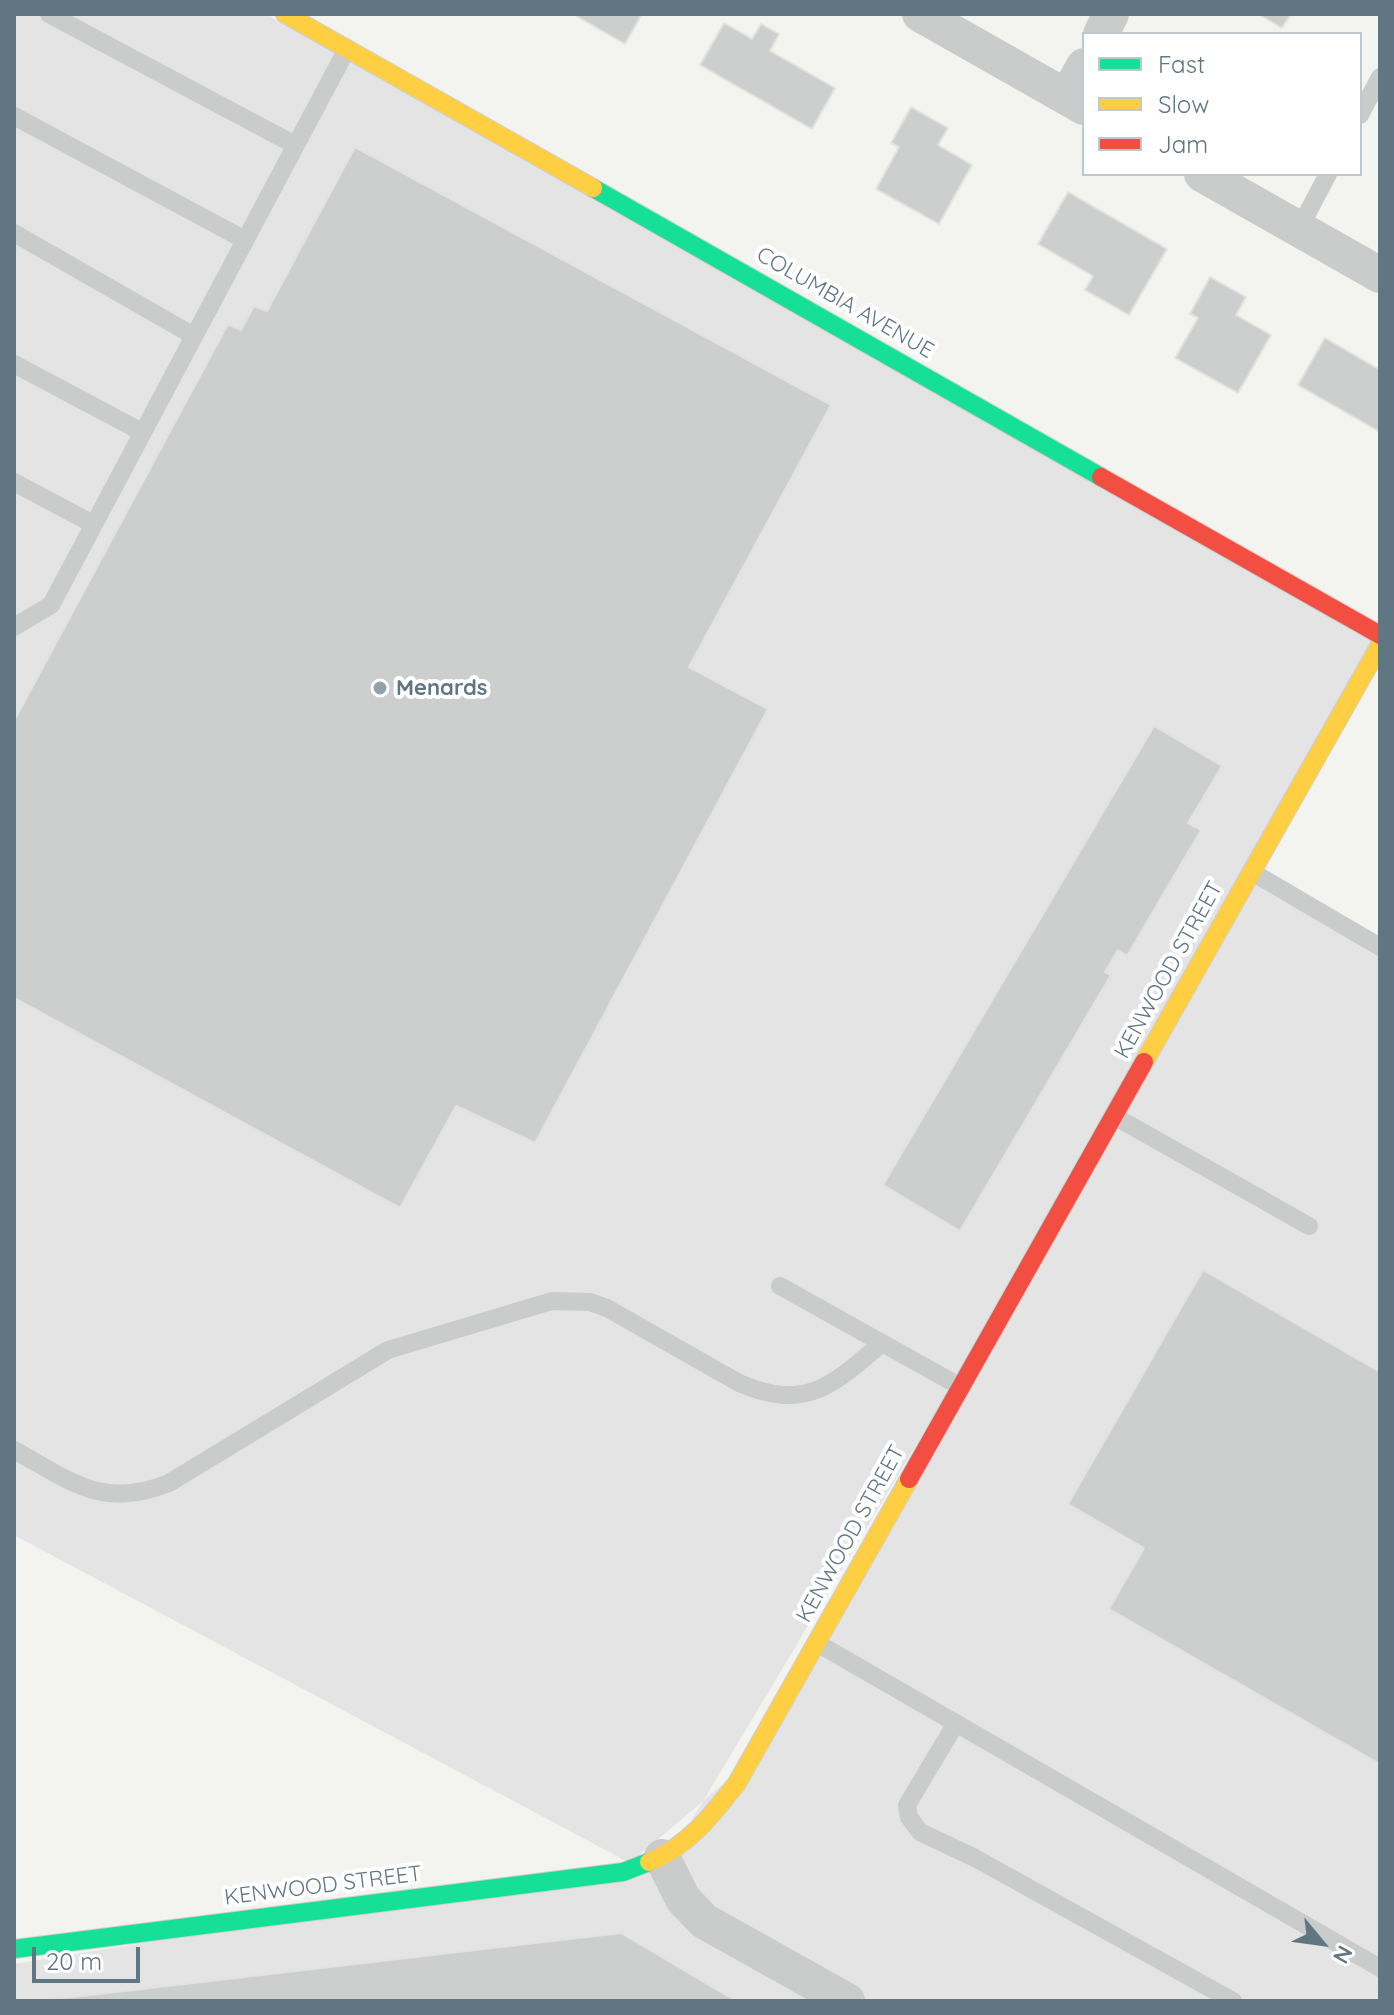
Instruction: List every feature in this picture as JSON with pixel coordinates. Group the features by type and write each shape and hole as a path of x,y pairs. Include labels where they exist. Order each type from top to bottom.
{"street":[{"name":"COLUMBIA AVENUE","path":"285,14 1380,635"},
{"path":"920,14 1076,102 1082,75"},
{"path":"1102,32 1111,14"},
{"path":"1206,176 1380,275"},
{"name":"KENWOOD STREET","path":"14,1949 623,1872 662,1857 706,1823 737,1783 1380,645"},
{"path":"662,1857 683,1899 704,1921 847,2001"}],"lane":[{"path":"49,14 295,145"},
{"path":"14,627 51,605 347,49"},
{"path":"1362,111 1380,77"},
{"path":"14,116 245,240"},
{"path":"1299,229 1327,176"},
{"path":"14,233 194,336"},
{"path":"14,364 142,432"},
{"path":"14,482 93,524"},
{"path":"14,607 32,616"},
{"path":"1252,872 1380,947"},
{"path":"1114,1116 1309,1226"},
{"path":"780,1286 961,1387"},
{"path":"14,1450 89,1490 109,1495 151,1490 169,1483 388,1350 552,1301 590,1302 607,1308 739,1383 776,1395 796,1396 818,1391 839,1380 882,1343"},
{"path":"817,1643 1380,1968"},
{"path":"956,1723 907,1805 909,1817 920,1832 975,1858 1233,2001"}],"shaded area":[{"path":"14,14 265,14 1372,641 730,1778 630,1863 14,1535"},
{"path":"1254,880 1380,954 1380,2001 14,2001 14,1964 669,1858"}],"building":[{"path":"573,14 642,14 625,44"},
{"path":"1258,14 1291,14 1282,28"},
{"path":"724,23 752,39 761,24 779,34 770,51 835,88 812,129 700,65"},
{"path":"911,107 948,128 938,145 972,165 939,224 876,189 899,147 891,143"},
{"name":"Menards","path":"355,147 831,405 689,667 768,709 535,1143 456,1106 400,1208 14,998 14,721 228,324 241,330 254,306 267,311"},
{"path":"1068,192 1167,249 1129,315 1085,290 1093,276 1038,244"},
{"path":"1210,277 1246,297 1236,315 1271,335 1238,393 1175,358 1198,318 1190,314"},
{"path":"1325,338 1380,370 1380,432 1298,385"},
{"path":"1154,726 1222,766 1188,823 1201,830 1127,956 1118,950 1105,972 1111,975 960,1231 883,1185"},
{"path":"1203,1270 1380,1372 1380,1764 1109,1609 1144,1548 1068,1504"},
{"path":"621,1933 736,2001 39,2001"}],"traffic: fast":[{"path":"593,188 1101,477"},
{"path":"14,1949 623,1872 649,1862"}],"traffic: slow":[{"path":"285,14 593,188"},
{"path":"1144,1062 1380,645"},
{"path":"649,1862 687,1839 709,1818 737,1783 909,1479"}],"traffic: jam":[{"path":"1101,477 1380,635"},
{"path":"909,1479 1144,1062"}],"place":[{"name":"Menards","path":"380,688"}]}
